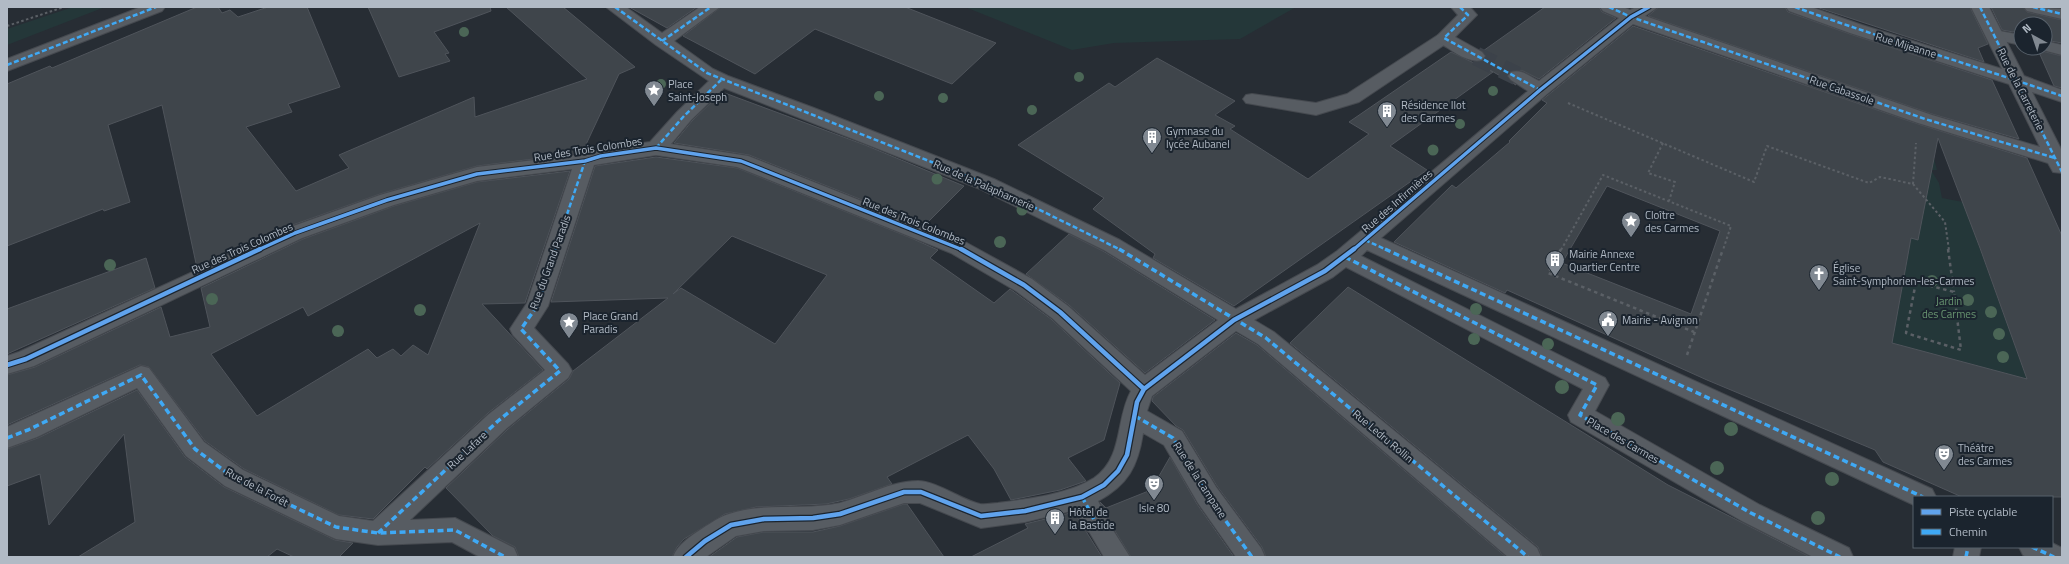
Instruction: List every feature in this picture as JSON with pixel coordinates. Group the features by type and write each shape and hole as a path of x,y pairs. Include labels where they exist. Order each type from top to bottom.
{"street":[{"path":"7,65 156,7"},
{"path":"616,7 662,40 711,7"},
{"path":"1460,7 1468,15 1444,38 1476,56"},
{"name":"Rue Cabassole","path":"1609,7 1631,17 2059,165"},
{"name":"Rue des Infirmières","path":"1144,389 1234,320 1326,271 1345,257 1540,90 1631,17 1649,7"},
{"name":"Rue Mijeanne","path":"1795,7 1856,29 2062,96"},
{"name":"Rue de la Carreterie","path":"1980,7 2059,165"},
{"path":"2033,7 2062,14"},
{"name":"Rue de la Palapharnerie","path":"662,40 707,73 721,80 987,184 1112,246 1234,320"},
{"path":"1517,76 1540,90"},
{"path":"656,148 684,116 721,80"},
{"name":"Rue des Trois Colombes","path":"7,365 26,359 295,233 379,203 477,174 585,161 601,156 656,148 741,161 959,248 1013,278 1060,312 1144,389"},
{"name":"Rue du Grand Paradis","path":"560,371 521,330 537,306 585,161"},
{"path":"1365,240 1921,496"},
{"name":"Place des Carmes","path":"1345,257 1597,385 1580,415 1751,513 1840,557"},
{"name":"Rue Ledru Rollin","path":"1234,320 1266,338 1528,557"},
{"name":"Rue Lafare","path":"378,533 498,420 560,371"},
{"name":"Rue de la Forêt","path":"7,438 28,430 141,375 195,449 234,478 336,527 378,533 455,530 505,557"},
{"path":"686,557 705,541 731,525 764,519 813,518 840,514 904,492 921,492 981,516 1025,511 1082,497 1104,485 1118,471 1127,455 1137,402 1144,389"},
{"name":"Rue de la Campane","path":"1135,416 1173,438 1207,495 1252,557"},
{"path":"1082,497 1096,523"},
{"path":"2034,548 2054,557"}],"lane":[{"path":"1994,35 2013,39"},
{"path":"1252,99 1316,109 1353,98 1444,38"},
{"path":"1096,523 1118,557"}],"path":[{"path":"7,26 64,7"},
{"path":"1540,90 1754,182 1767,146 1869,183 1880,177 1913,184 1945,222 1954,292 1961,350 1906,334 1916,282 1954,292"},
{"path":"1913,184 1916,138 1925,119"},
{"path":"1663,143 1648,173 1675,182 1669,201"},
{"path":"1603,175 1669,201 1731,226 1694,332 1548,274 1603,175"}],"green space":[{"path":"73,7 105,7 7,45 7,29"},
{"path":"965,7 1296,7 1240,39 1114,43 1072,50"},
{"name":"Jardin des Carmes","path":"1930,143 1937,170 1931,170 1939,183 1942,198 1963,202 2027,379 1892,343 1911,238 1918,239 1922,217 1910,206"}],"building":[{"path":"197,7 218,7 222,13 230,10 238,17 268,7 307,7 340,87 288,104 292,112 246,127 296,191 349,168 339,155 474,97 475,117 587,79 506,7 563,7 635,67 619,74 582,153 477,166 380,194 287,227 197,268 162,105 108,125 130,202 104,211 103,209 7,246 7,84 50,66 52,68"},
{"path":"368,7 490,7 491,11 434,32 449,53 445,54 450,61 399,77"},
{"path":"629,7 697,7 667,28"},
{"path":"721,7 905,7 996,43 952,84 815,29 755,74 683,36"},
{"path":"1545,7 1599,7 1602,12 1616,18 1539,79 1523,71 1511,71 1507,77 1516,85 1476,62 1482,61 1486,57 1483,51"},
{"path":"1659,7 1785,7 1788,12 1850,34 1992,80 2019,139 1932,114 1648,16"},
{"path":"1816,7 1970,7 1988,44 1978,48 1984,62"},
{"path":"1991,7 2023,7 2027,12 2044,16 2013,16 2013,32 2002,30"},
{"path":"2053,18 2062,20 2062,43 2053,41"},
{"path":"1633,26 1918,124 2027,158 2062,236 2062,497 1960,496 1883,462 1875,450 1707,380 1507,290 1505,293 1394,242 1452,185 1456,188 1510,142 1509,141 1547,103 1542,100","holes":["1938,138 1980,248 2027,379 1892,343 1911,238 1918,240","1607,186 1720,231 1691,314 1562,263"]},
{"path":"1451,52 1493,72 1390,146 1427,170 1234,306 1153,258 1155,254 1093,209 1104,198 1018,145 1109,83 1115,87 1157,58 1235,101 1215,115 1235,126 1230,129 1308,179 1369,134 1349,122"},
{"path":"2053,54 2062,56 2062,88 2054,86 2041,56 2053,56"},
{"path":"722,92 865,145 964,186 925,225 749,155 674,143 692,121"},
{"path":"656,157 737,168 938,250 930,258 994,303 1010,289 1051,319 1120,383 1104,440 1068,458 1086,481 1060,490 1011,500 994,469 968,435 887,477 892,484 849,499 826,504 756,507 725,514 684,539 677,547 672,557 519,557 515,547 493,536 446,488 508,429 569,379 573,371 668,298 551,302 595,166","holes":["732,236 827,275 775,344 681,288 673,294"]},
{"path":"570,171 525,303 482,304 543,370 488,413 427,469 425,467 373,519 339,515 244,469 205,441 149,367 140,365 7,425 7,375 35,367 161,307 170,337 210,327 201,288 303,239 394,206 477,182","holes":["480,223 428,355 413,345 401,356 393,349 377,358 368,349 257,416 211,354 303,307 308,316"]},
{"path":"1069,234 1103,251 1215,320 1145,373 1069,305 1026,274"},
{"path":"146,258 155,288 7,354 7,309"},
{"path":"1348,287 1668,485 1810,557 1542,557 1538,547 1290,343"},
{"path":"1236,333 1257,345 1506,557 1266,557 1262,547 1217,486 1183,430 1176,426 1152,401 1153,397"},
{"path":"137,390 185,457 224,487 335,540 353,543 339,557 294,557 277,549 267,557 78,557 135,522 124,434 49,525 40,474 7,486 7,449 38,438"},
{"path":"1170,457 1197,504 1234,557 1131,557 1110,523 1100,502 1106,508 1151,490"},
{"path":"907,504 944,557 709,557 737,537 764,532 813,532 840,526"},
{"name":"Hôtel de la Bastide","path":"1074,512 1102,557 971,557 1028,528 1025,524"}],"tunnel":[{"path":"1476,56 1517,76"}],"marked path":[{"path":"7,65 156,7"},
{"path":"615,7 707,73 721,80 807,112 987,184 1112,245 1266,338 1528,557"},
{"path":"662,41 711,7"},
{"path":"1460,7 1468,15 1444,38 1540,90"},
{"path":"1609,7 1631,17 1925,119 2055,158"},
{"path":"1795,7 1856,29 1990,71 2062,96"},
{"path":"1980,7 2062,172"},
{"path":"2033,7 2062,14"},
{"path":"656,148 684,116 721,80"},
{"path":"378,533 498,421 560,371 521,329 537,306 585,161"},
{"path":"1365,240 1921,496"},
{"path":"1345,257 1597,385 1580,415 1751,513 1840,557"},
{"path":"7,438 28,430 141,375 195,449 234,478 336,527 378,533 455,530 505,557"},
{"path":"1135,416 1173,438 1207,495 1252,557"},
{"path":"1082,497 1096,523"},
{"path":"1966,557 1968,548"},
{"path":"2034,548 2054,557"}],"cycle path":[{"path":"686,557 705,541 731,525 764,519 813,518 840,514 904,492 921,492 981,516 1025,511 1082,497 1104,485 1118,471 1127,455 1137,402 1144,389 1234,320 1325,271 1345,257 1540,90 1631,17 1649,7"},
{"path":"7,365 26,359 295,233 387,200 477,174 585,161 601,156 656,148 741,161 959,248 995,267 1024,285 1060,312 1144,389"}],"place":[{"name":"Place Saint-Joseph","path":"654,107"},
{"name":"Résidence Ilot des Carmes","path":"1387,128"},
{"name":"Gymnase du lycée Aubanel","path":"1152,154"},
{"name":"Cloître des Carmes","path":"1631,238"},
{"name":"Mairie Annexe Quartier Centre","path":"1555,277"},
{"name":"Église Saint-Symphorien-les-Carmes","path":"1819,291"},
{"name":"Mairie - Avignon","path":"1608,337"},
{"name":"Place Grand Paradis","path":"569,339"},
{"name":"Théâtre des Carmes","path":"1944,471"},
{"name":"Isle 80","path":"1154,501"},
{"name":"Hôtel de la Bastide","path":"1055,535"}]}
